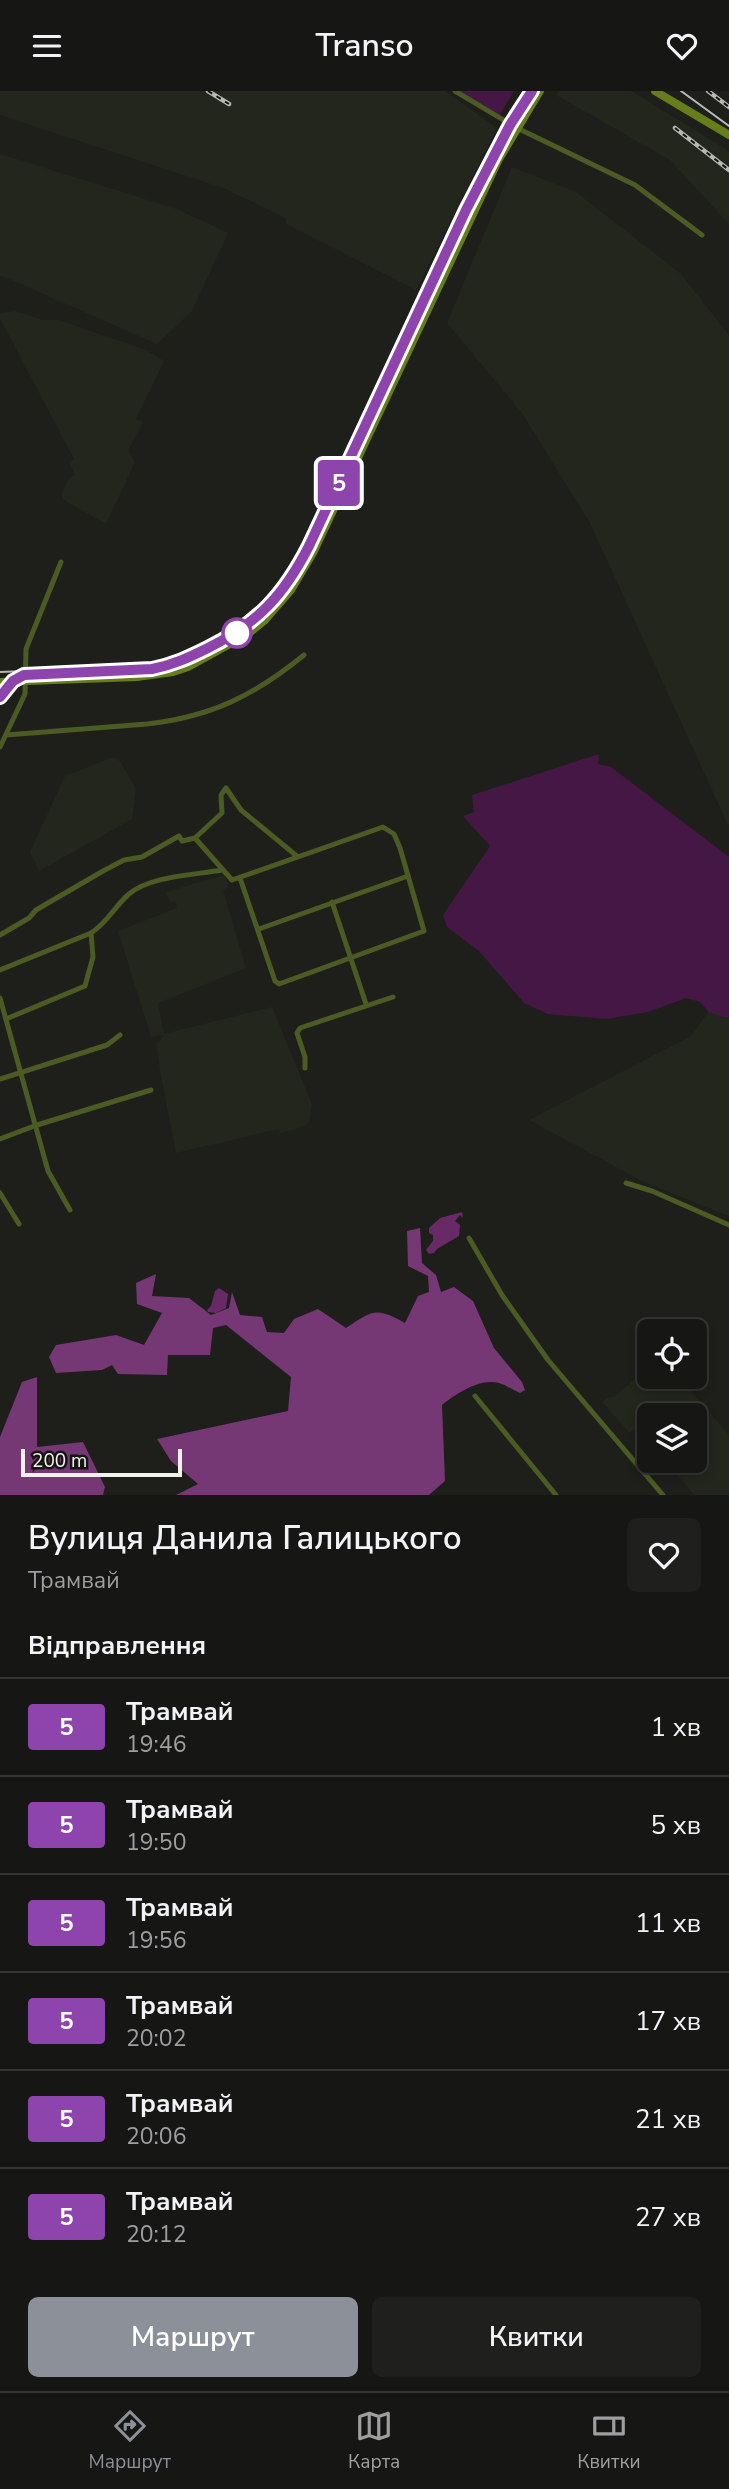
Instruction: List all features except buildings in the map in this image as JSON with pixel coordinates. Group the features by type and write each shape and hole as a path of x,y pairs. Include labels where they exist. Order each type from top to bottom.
{"street":[{"path":"455,91 517,128 635,185 702,235"},
{"path":"0,682 137,677 173,672 188,667 248,634 278,606 313,553 498,161 540,91"},
{"path":"655,91 729,135"},
{"path":"0,747 25,694 26,649 61,562"},
{"path":"6,735 159,723 203,713 248,695 273,680 304,655"},
{"path":"0,935 29,918 36,910 124,860 142,857 179,836 182,841 195,838 222,814 221,795 226,788 241,810 298,857"},
{"path":"195,838 232,880 383,827 394,834 424,931 279,984 275,981 240,878"},
{"path":"0,970 91,933 103,925 127,896 139,887 222,870"},
{"path":"259,929 408,876"},
{"path":"332,902 366,1004"},
{"path":"6,1019 85,986 93,957 91,933"},
{"path":"306,1068 297,1033 304,1025 393,997"},
{"path":"0,998 48,1171 70,1210"},
{"path":"0,1079 107,1045 120,1035"},
{"path":"0,1139 151,1090"},
{"path":"626,1183 652,1191 729,1225"},
{"path":"0,1193 19,1224"},
{"path":"469,1238 502,1295 548,1360 663,1495"},
{"path":"475,1396 556,1495"}],"shaded area":[{"path":"0,91 445,91 497,128 416,290 286,224 286,218 223,188 0,115"},
{"path":"460,91 514,91 499,116"},
{"path":"559,91 631,91 729,151 729,224 670,160 556,95"},
{"path":"0,154 177,209 228,233 192,311 157,344 0,275"},
{"path":"512,167 576,192 681,274 729,335 729,827 590,523 522,413 447,323"},
{"path":"15,311 43,320 58,320 144,349 164,361 136,419 143,422 128,451 135,462 106,524 64,500 61,494 69,478 75,475 69,462 74,459 0,318 0,314"},
{"path":"599,754 598,764 611,767 729,857 729,1017 709,1012 700,1002 686,998 648,1012 606,1019 548,1014 524,1003 479,951 447,927 443,915 490,846 463,816 474,812 472,795"},
{"path":"113,757 120,761 136,789 132,819 39,871 30,852 65,776"},
{"path":"224,875 229,887 223,890 246,968 158,1003 164,1034 272,1007 312,1104 309,1122 303,1127 280,1133 279,1129 176,1153 157,1043 164,1035 151,1037 118,931 177,908 175,901 170,902 166,892"},
{"path":"729,984 729,1216 646,1183 529,1120 691,1036"},
{"path":"462,1212 463,1218 460,1215 455,1221 460,1225 459,1236 429,1254 426,1250 433,1241 433,1235 429,1233 429,1228 440,1218"},
{"path":"420,1228 422,1263 436,1275 441,1292 454,1287 473,1301 494,1348 522,1382 525,1390 520,1393 499,1383 484,1383 461,1392 442,1405 445,1481 429,1495 176,1495 198,1484 171,1461 157,1439 288,1411 291,1377 226,1325 213,1328 210,1355 168,1355 167,1375 118,1374 112,1365 102,1370 56,1373 49,1357 56,1345 116,1335 144,1345 162,1313 137,1304 136,1283 156,1274 152,1296 189,1298 211,1315 229,1308 232,1292 240,1315 262,1317 267,1332 284,1333 294,1319 318,1309 346,1328 375,1313 405,1323 418,1296 429,1292 428,1276 408,1266 407,1231"},
{"path":"219,1288 228,1294 226,1308 216,1313 208,1312 215,1291"},
{"path":"37,1377 37,1447 83,1442 105,1487 103,1495 0,1495 0,1437 22,1382"},
{"path":"637,1377 637,1389 689,1389 701,1403 637,1403 637,1427 630,1433 602,1402 614,1397"},
{"path":"707,1410 729,1435 729,1495 694,1495 676,1473 707,1473"}],"tram line":[{"path":"0,697 13,681 24,675 152,669 174,663 226,638 268,606 290,579 309,546 466,210 510,125 532,91"},
{"name":"5","path":"0,697 13,681 24,675 152,669 172,664 237,633 259,617 278,596 309,546 488,166 532,91"},
{"path":"681,91 729,126"},
{"path":"0,672 25,671"}],"railway":[{"path":"208,91 229,104"},
{"path":"708,91 729,107"},
{"path":"675,128 729,170"}]}
